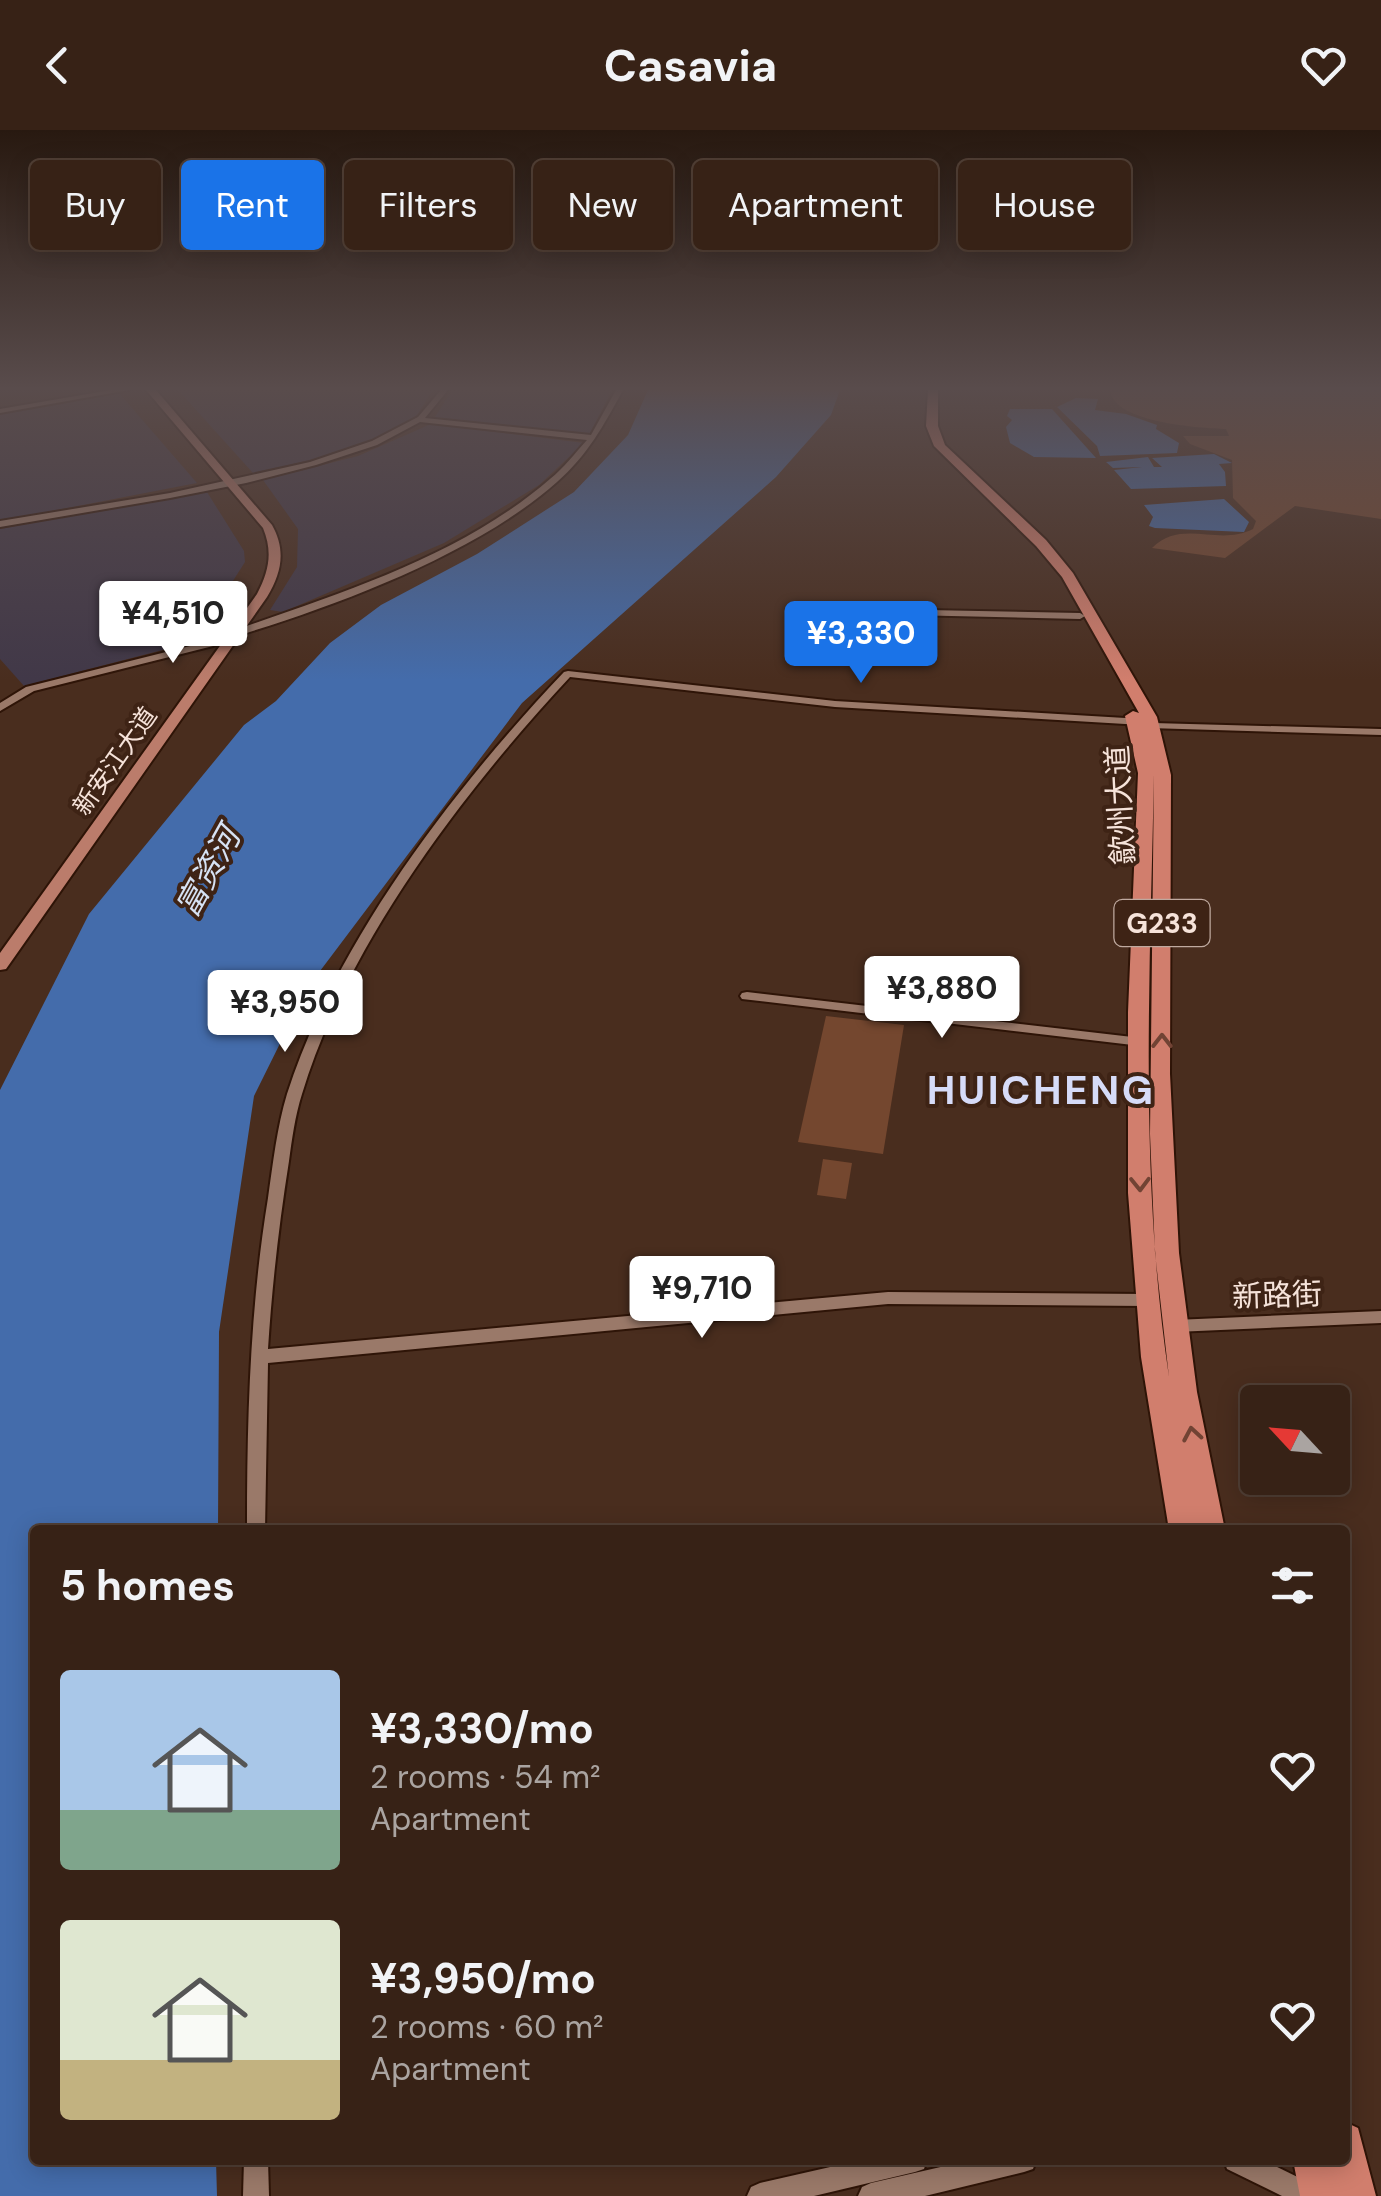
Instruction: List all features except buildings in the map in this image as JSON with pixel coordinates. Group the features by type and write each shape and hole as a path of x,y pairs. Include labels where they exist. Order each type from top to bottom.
{"highway":[{"name":"歙州大道","path":"973,486 1044,557 1146,726 1140,1203 1147,1300 1182,1525"},
{"name":"歙州大道","path":"981,486 1061,566 1146,726 1162,775 1163,1177 1175,1326 1210,1525"},
{"path":"1350,2164 1357,2196"},
{"path":"1313,2165 1319,2196"}],"main road":[{"name":"新安江大道","path":"0,946 258,586 268,552 260,528 229,486"},
{"name":"新安江大道","path":"0,966 268,586 277,551 268,526 230,486"}],"street":[{"path":"0,524 202,486"},
{"path":"233,634 362,588 466,539 543,486"},
{"path":"821,611 1080,616"},
{"path":"0,708 30,689 218,642"},
{"path":"256,1525 258,1357 266,1261 283,1144 310,1054 372,935 442,825 510,736 564,678 834,712 1381,732"},
{"path":"747,996 1141,1042"},
{"path":"258,1357 888,1298 1147,1300"},
{"name":"新路街","path":"1175,1326 1381,1317"},
{"path":"256,2165 256,2196"},
{"path":"760,2196 893,2165"},
{"path":"871,2196 1003,2165"},
{"path":"1246,2165 1309,2196"}],"shaded area":[{"path":"0,486 179,486 0,521"},
{"path":"268,486 537,486 444,543 283,612 270,610 297,567 298,529"},
{"path":"1233,486 1381,486 1381,519 1295,506 1225,558 1152,548 1176,535 1240,534 1253,529 1256,521 1233,498"},
{"path":"207,492 244,551 245,562 201,631 178,646 24,686 0,659 0,529"},
{"path":"826,1016 904,1025 883,1154 798,1142"},
{"path":"823,1159 852,1163 846,1199 817,1195"}],"water":[{"name":"富资河","path":"579,486 765,486 522,703 308,987 254,1096 219,1332 218,1525 30,1525 30,2165 216,2165 217,2196 0,2196 0,1090 89,914 244,725 276,701 330,643 381,605 477,554"},
{"path":"1129,486 1213,486 1131,489"},
{"path":"1224,499 1249,522 1244,532 1155,528 1149,526 1153,517 1144,505"}],"district":[{"name":"HUICHENG","path":"1041,1090"}]}
